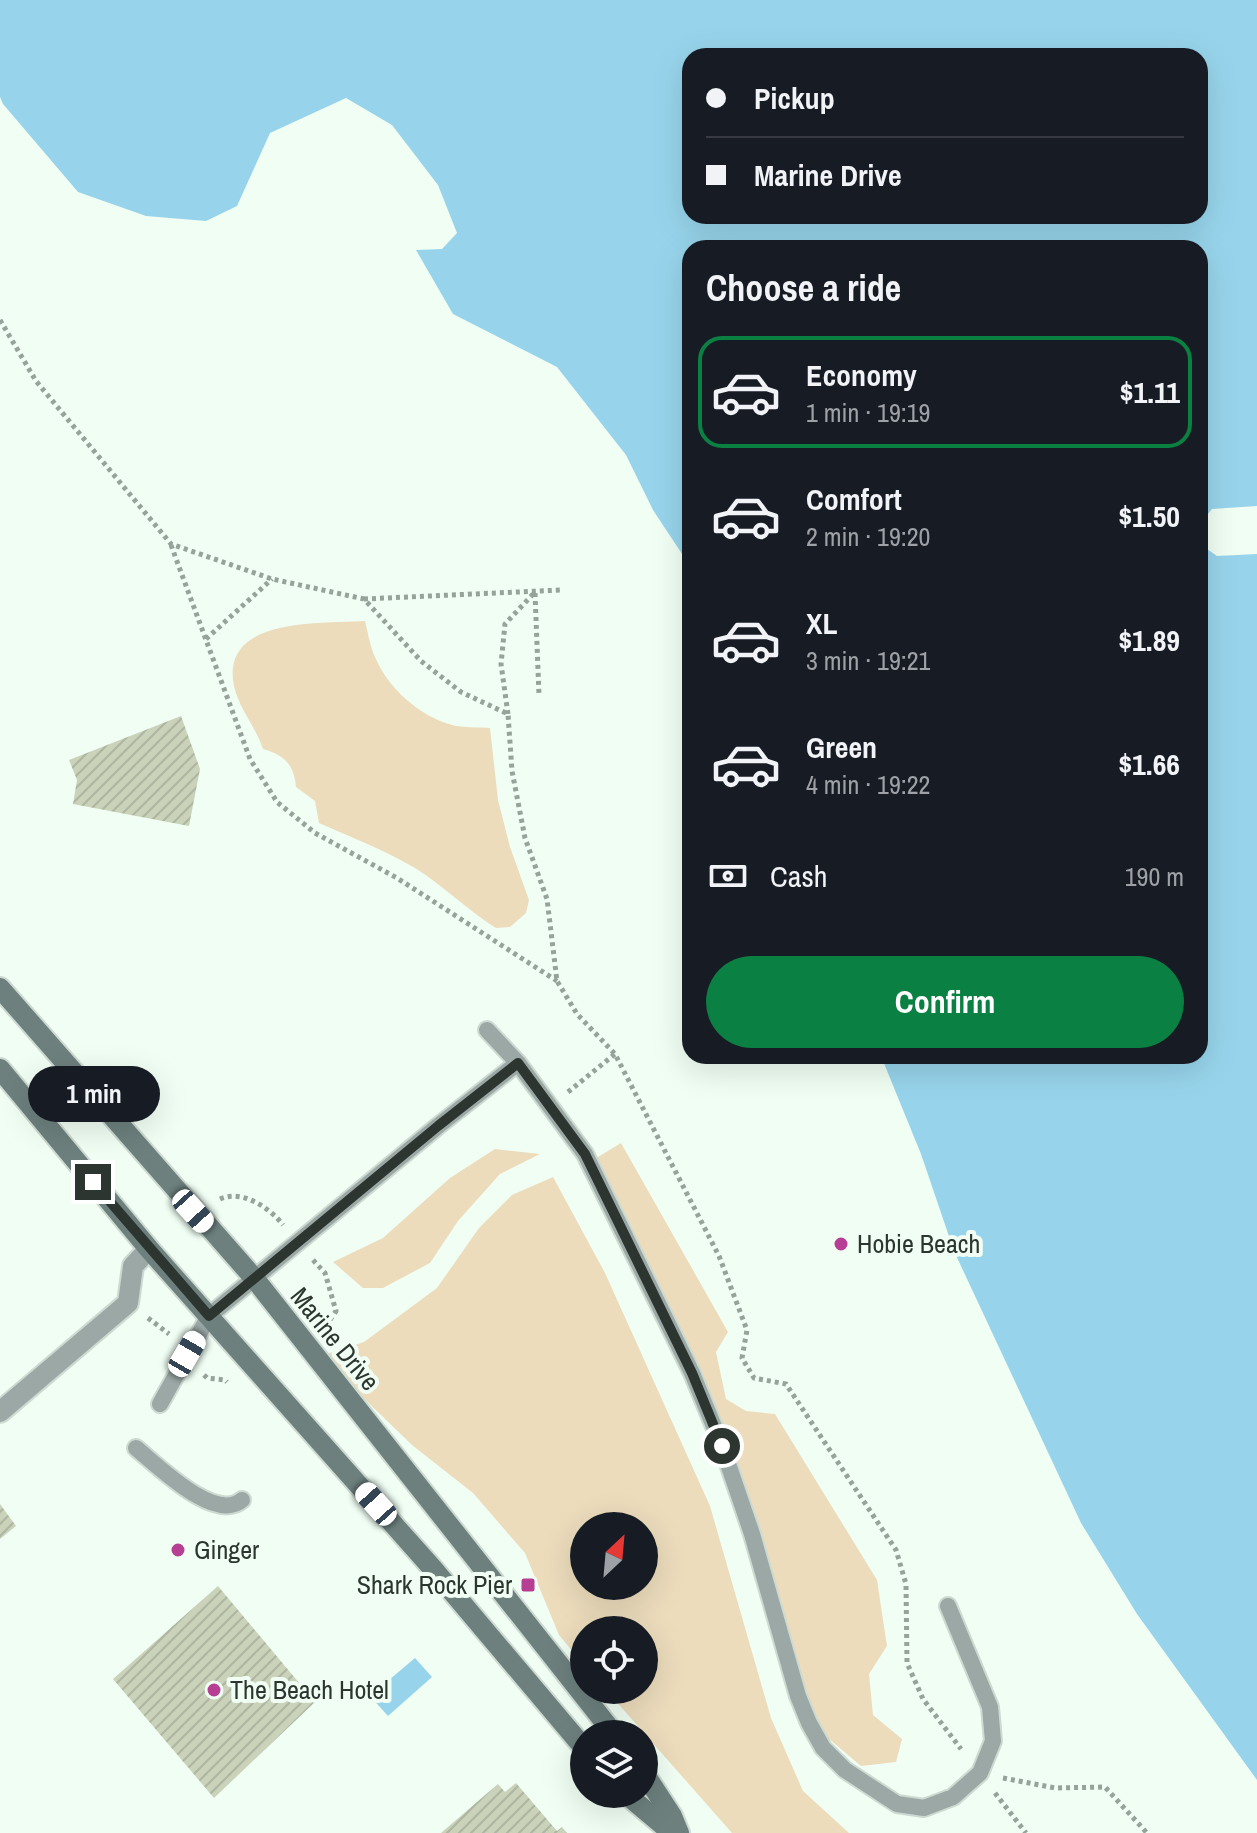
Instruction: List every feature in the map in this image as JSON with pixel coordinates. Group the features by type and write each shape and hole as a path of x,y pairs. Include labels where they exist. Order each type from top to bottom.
{"main road":[{"name":"Marine Drive","path":"0,988 254,1278 603,1720"},
{"path":"0,1069 149,1249 434,1570 570,1731"},
{"path":"658,1794 678,1832"},
{"path":"643,1808 665,1827 678,1832"}],"street":[{"path":"0,1412 128,1303 133,1266 149,1249"}],"lane":[{"path":"487,1030 518,1063 585,1154 692,1373 722,1446 752,1534 798,1696 823,1748 845,1770 897,1804 924,1808 953,1797 980,1773 993,1741 990,1707 948,1606"},
{"path":"160,1404 209,1316 518,1063"},
{"path":"136,1448 198,1496 219,1506 237,1504 242,1500"}],"path":[{"path":"0,320 36,381 171,544 250,759 277,802 315,833 397,878 557,981"},
{"path":"171,544 272,579 364,599 561,590"},
{"path":"206,639 272,579"},
{"path":"535,592 539,695"},
{"path":"535,592 505,624 501,664 512,771 525,838 547,899 557,981 577,1014 615,1054 719,1256 747,1330 742,1358 754,1378 786,1384 896,1550 906,1584 907,1663 923,1699 1026,1833"},
{"path":"364,599 421,661 461,692 508,714"},
{"path":"551,1105 615,1054"},
{"path":"193,1211 225,1196 247,1198 275,1215"},
{"path":"311,1350 336,1311 325,1273"},
{"path":"980,1773 1055,1788 1105,1787 1147,1833"}],"shaded area":[{"path":"365,621 381,668 406,699 440,721 490,728 498,800 510,847 529,900 526,913 510,927 496,928 415,868 319,823 315,801 296,787 287,762 263,749 240,702 234,686 234,663 243,647 258,635 301,624"},
{"path":"621,1143 728,1332 716,1352 726,1399 746,1411 775,1414 877,1580 887,1646 869,1674 873,1715 902,1739 896,1762 861,1766 829,1739 808,1702 755,1522 593,1160"},
{"path":"495,1149 540,1154 500,1174 458,1221 430,1263 383,1288 363,1288 333,1262 383,1238 450,1178"},
{"path":"553,1177 605,1273 710,1506 771,1718 803,1791 849,1833 732,1833 658,1749 658,1720 632,1720 618,1704 658,1704 658,1616 570,1616 570,1648 559,1635 525,1553 473,1493 412,1445 320,1356 364,1342 437,1288 479,1228 512,1195"}],"water":[{"path":"0,0 1257,0 1257,1780 1137,1614 1081,1523 954,1251 921,1154 884,1064 1208,1064 1208,240 682,240 682,554 653,510 626,455 557,367 453,314 416,250 442,249 457,233 438,185 392,125 346,98 270,133 237,206 206,221 146,216 78,192 0,97"},
{"path":"415,1658 432,1677 388,1716 370,1696"}],"pier":[{"path":"1257,506 1257,554 1217,556 1208,550 1208,514 1212,509"}],"building":[{"path":"181,716 200,769 189,826 73,804 77,780 69,760"},
{"path":"0,1504 16,1526 0,1539"},
{"name":"The Beach Hotel","path":"218,1586 315,1702 214,1798 113,1679"},
{"path":"516,1783 557,1831 562,1827 567,1833 441,1833 498,1784 505,1792"}],"place":[{"name":"Hobie Beach","path":"841,1244"},
{"name":"Ginger","path":"178,1550"},
{"name":"Shark Rock Pier","path":"528,1585"},
{"name":"The Beach Hotel","path":"214,1690"}],"route":[{"path":"93,1182 209,1316 518,1063 585,1154 692,1373 722,1446"}]}
